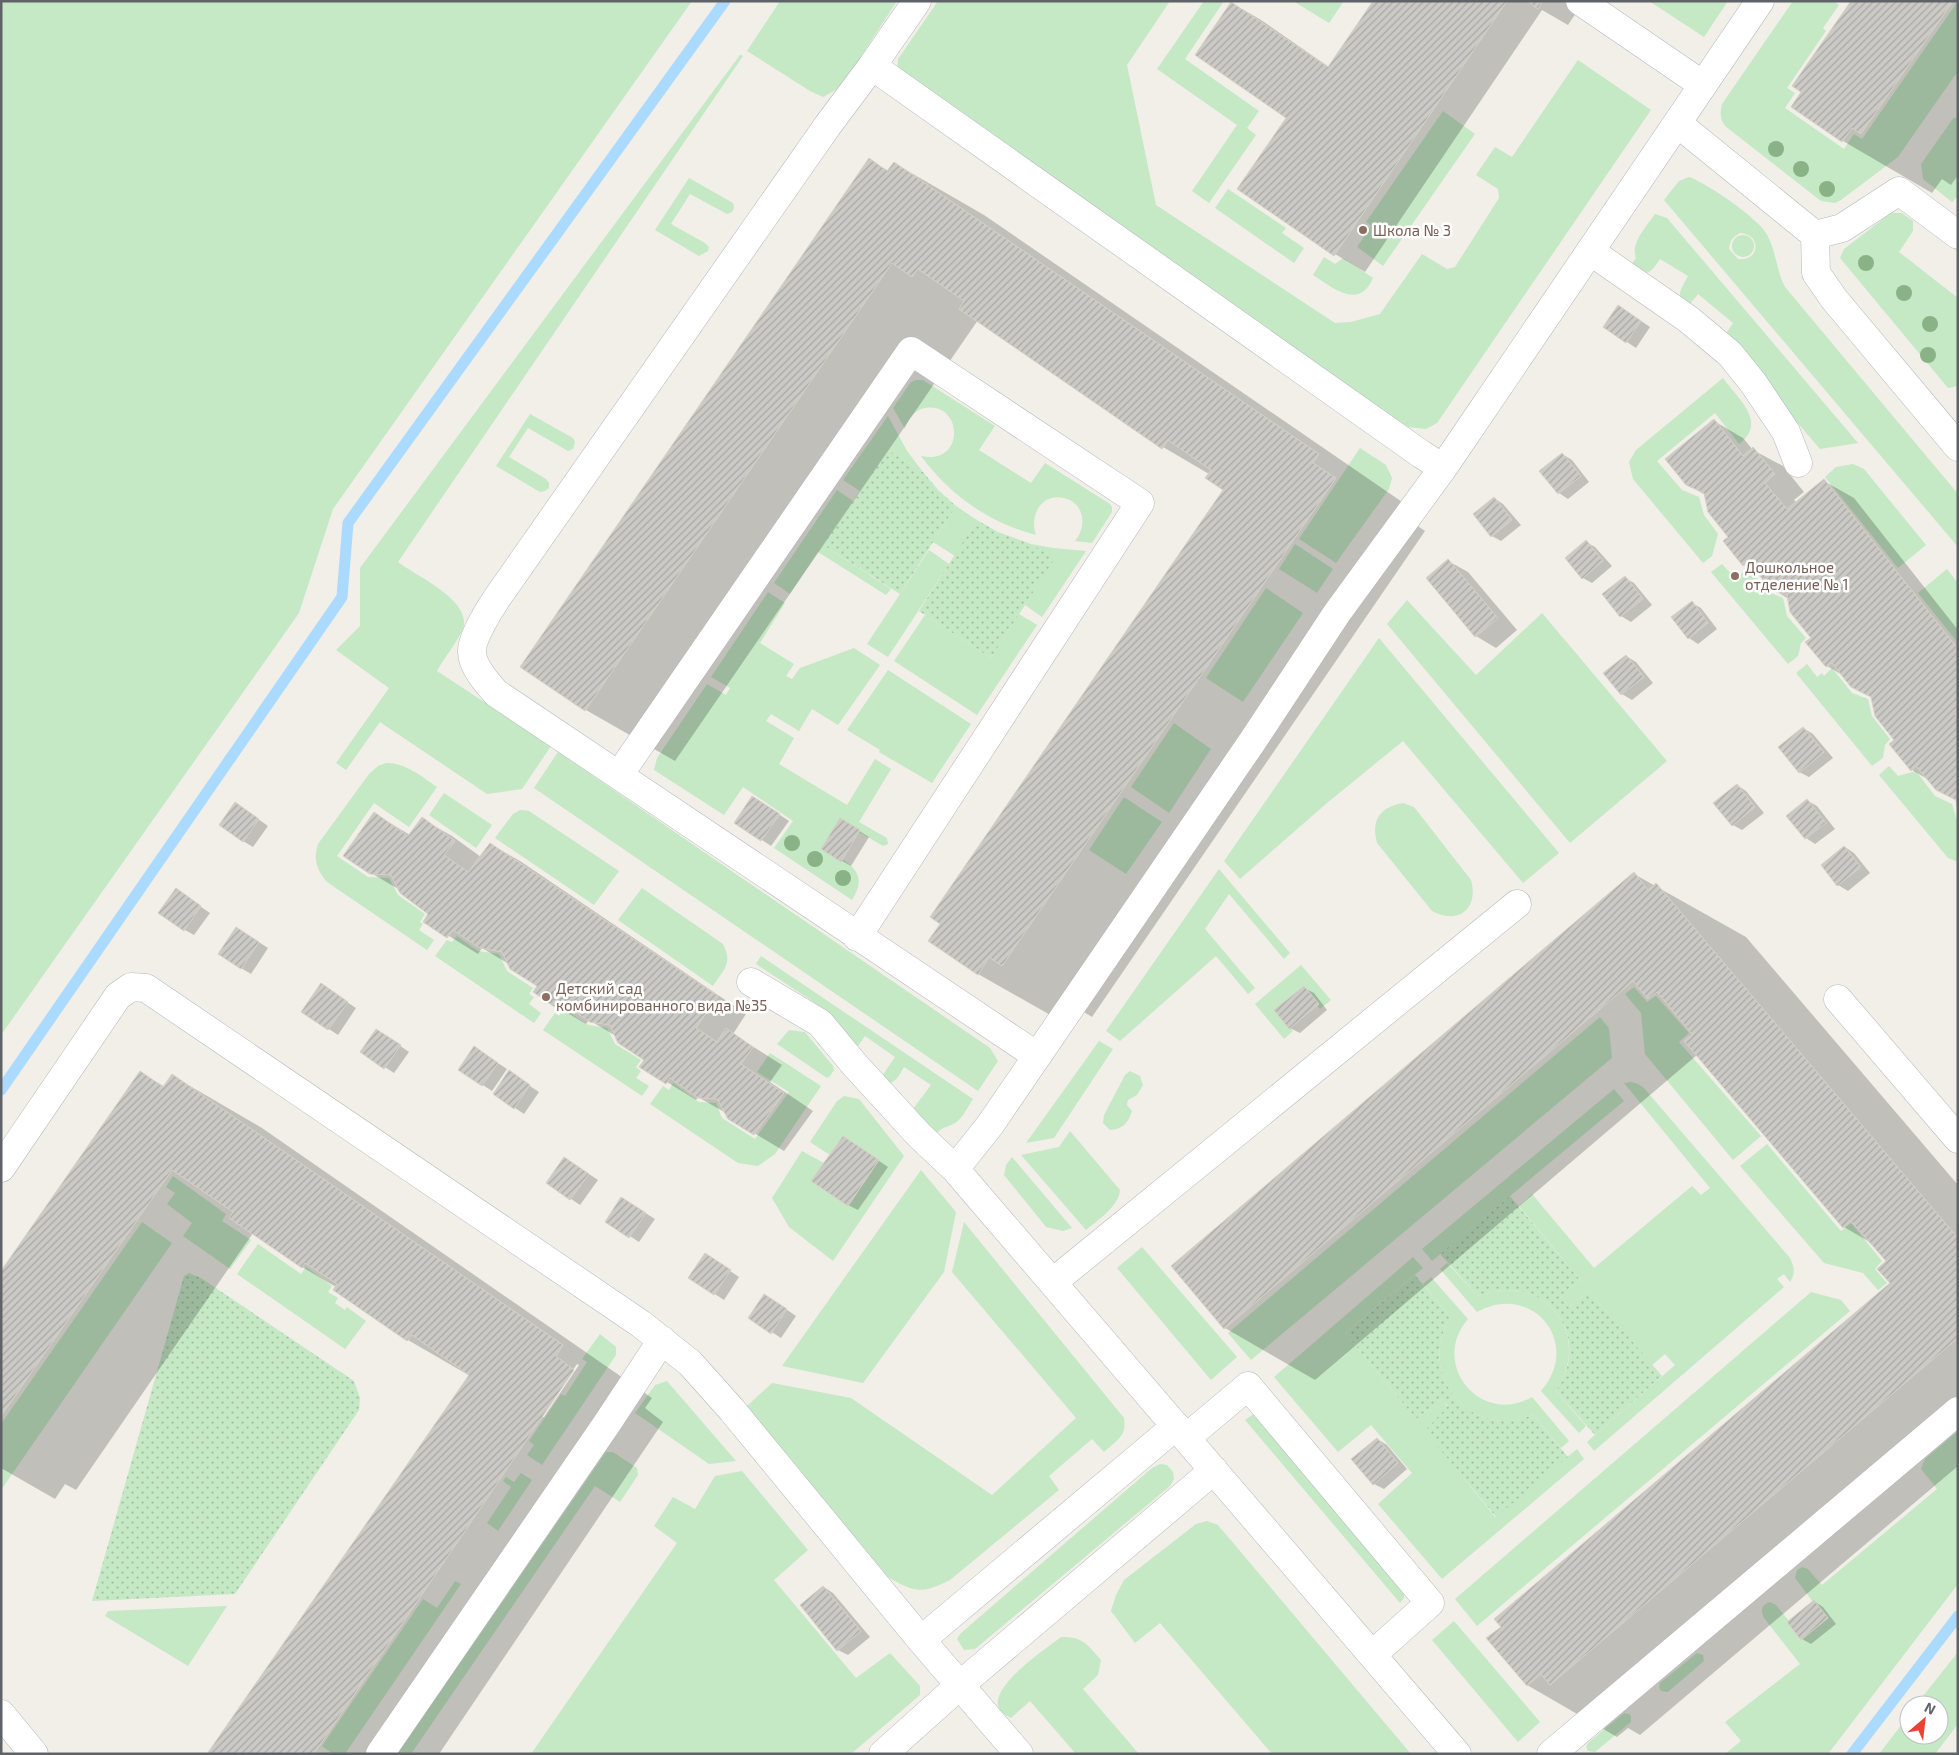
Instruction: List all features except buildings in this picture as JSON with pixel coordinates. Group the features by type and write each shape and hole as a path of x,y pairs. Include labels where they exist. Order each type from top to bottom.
{"lane":[{"path":"917,1 828,125 481,623 472,652 480,674 496,693 1037,1056"},
{"path":"1580,1 1703,85"},
{"path":"955,1169 990,1125 1254,739 1337,613 1443,468 1760,1"},
{"path":"872,66 1443,468"},
{"path":"1678,123 1815,235 1816,272 1834,299 1952,429"},
{"path":"1815,235 1842,228 1899,190 1958,235"},
{"path":"1590,252 1688,319 1730,354 1754,384 1786,432 1798,463"},
{"path":"619,775 911,351 1140,504 857,936"},
{"path":"1052,1282 1517,904"},
{"path":"751,982 820,1023 854,1064 919,1135 955,1169 1457,1754"},
{"path":"1,1168 118,996 131,987 146,988 662,1340 690,1363 732,1410 921,1640 1019,1754"},
{"path":"1838,999 1958,1139"},
{"path":"380,1754 603,1430 662,1340"},
{"path":"921,1640 1181,1432 1248,1386 1430,1603 1372,1655"},
{"path":"1550,1754 1958,1411"},
{"path":"883,1754 960,1685 1214,1470"},
{"path":"1,1714 34,1754"}],"green space":[{"path":"1,1 692,1 333,509 299,613 1,1035"},
{"path":"780,1 897,1 841,87 823,97 810,91 747,51"},
{"path":"938,1 1170,1 1127,65 1156,205 1335,323 1351,322 1380,314 1422,254 1447,269 1455,267 1499,198 1498,189 1476,175 1495,147 1512,157 1578,60 1651,110 1437,423 1426,429 1408,427 912,95 897,79 898,59"},
{"path":"1204,1 1224,1 1185,59 1259,111 1247,128 1256,135 1209,203 1192,191 1237,125 1157,69"},
{"path":"1293,1 1344,1 1329,23"},
{"path":"1649,1 1728,1 1704,37"},
{"path":"1793,1 1834,1 1839,5 1823,28 1826,31 1787,88 1795,93 1785,108 1844,149 1854,134 1862,139 1958,1 1958,71 1898,157 1835,203 1821,201 1725,126 1721,118 1722,104"},
{"path":"740,55 743,56 398,562 430,582 453,600 464,620 462,631 437,671 551,746 522,789 487,794 380,722 346,770 336,763 389,688 336,650 360,626 360,568"},
{"path":"1443,111 1475,134 1383,266 1357,247 1371,226 1366,222"},
{"path":"1954,117 1958,120 1958,196 1952,202 1923,179 1921,164"},
{"path":"1689,177 1697,180 1730,201 1761,226 1769,239 1785,287 1958,494 1958,547 1664,200 1679,181","holes":["1740,233 1747,235 1755,242 1754,252 1745,259 1738,259 1729,249 1730,243"]},
{"path":"689,178 733,203 734,208 732,212 727,214 690,194 671,224 709,247 708,251 699,256 655,230"},
{"path":"1228,189 1286,228 1282,233 1304,248 1294,263 1215,208"},
{"path":"1891,213 1902,213 1913,221 1913,231 1899,252 1958,298 1958,386 1948,388 1840,258 1844,249"},
{"path":"1655,214 1667,218 1858,443 1820,449 1724,337 1733,323 1698,294 1686,309 1682,304 1680,292 1688,276 1660,259 1648,273 1629,268 1636,258 1635,246 1637,241"},
{"path":"1739,235 1747,235 1754,242 1754,250 1747,257 1739,257 1732,250 1732,242"},
{"path":"1324,257 1335,264 1343,258 1373,278 1367,288 1360,293 1353,295 1337,290 1313,275"},
{"path":"1723,378 1748,411 1751,427 1747,436 1739,444 1715,413 1657,461 1682,490 1699,497 1704,515 1718,534 1712,556 1703,563 1633,479 1629,462 1636,450"},
{"path":"923,380 995,426 979,450 1031,483 1045,463 1110,504 1112,512 1092,543 1075,541 1081,529 1082,516 1076,505 1064,498 1056,497 1043,502 1034,520 1036,535 1019,530 987,515 972,506 945,483 921,456 935,457 946,452 952,444 954,434 952,423 947,414 938,409 921,409 912,416 905,429 893,408 911,382"},
{"path":"530,414 573,438 575,442 573,449 568,451 528,428 509,457 546,479 549,483 549,488 540,492 496,466"},
{"path":"888,416 907,451 923,472 888,450 860,491 843,480"},
{"path":"1360,448 1386,465 1392,478 1389,489 1336,563 1299,539"},
{"path":"888,450 923,472 938,490 956,506 900,594 823,545"},
{"path":"1853,464 1864,469 1926,545 1898,568 1825,477 1836,467"},
{"path":"837,490 853,501 823,545 891,589 886,595 818,552 790,594 774,583"},
{"path":"956,506 977,520 955,556 933,542"},
{"path":"977,520 998,532 1031,544 1055,558 991,658 919,611"},
{"path":"1031,544 1086,551 1042,617 1025,605 1054,558"},
{"path":"1295,544 1333,569 1317,593 1279,569"},
{"path":"929,550 949,564 888,657 867,644"},
{"path":"1722,564 1733,576 1737,572 1740,575 1748,567 1768,592 1783,598 1787,616 1806,638 1801,643 1798,656 1788,664 1711,572"},
{"path":"1947,569 1958,583 1958,643 1918,593"},
{"path":"1266,588 1303,613 1243,702 1206,678"},
{"path":"768,592 785,603 760,643 794,664 786,676 792,679 800,668 854,648 880,665 838,725 812,709 799,731 771,714 766,721 794,738 779,764 847,805 875,759 891,769 859,822 887,838 888,844 883,846 840,821 823,848 847,863 857,874 859,881 852,900 774,848 793,821 743,787 724,815 654,770 657,758 707,684 726,695 730,688 711,677"},
{"path":"1407,600 1476,675 1542,613 1667,761 1570,843 1387,624"},
{"path":"1019,614 1037,625 977,715 894,661 925,615 991,658"},
{"path":"1379,638 1559,853 1523,883 1403,741 1327,803 1240,879 1224,861"},
{"path":"1807,664 1817,677 1822,673 1824,676 1832,668 1852,693 1868,699 1872,716 1890,739 1885,745 1883,758 1872,766 1796,673"},
{"path":"888,670 971,724 932,783 879,752 880,750 847,730"},
{"path":"1174,723 1211,749 1169,813 1131,787"},
{"path":"558,752 990,1048 998,1061 978,1091 534,788"},
{"path":"386,763 407,768 437,787 409,827 374,803 337,856 368,877 389,878 398,895 425,914 420,922 423,924 419,930 434,940 427,950 327,882 316,860 318,844 369,774 378,766"},
{"path":"1889,766 1898,776 1916,771 1935,796 1952,804 1958,824 1958,862 1948,858 1879,775"},
{"path":"444,793 492,825 476,848 429,815"},
{"path":"1124,797 1162,822 1126,874 1089,850"},
{"path":"1403,803 1414,807 1471,880 1472,899 1464,912 1450,916 1432,911 1377,843 1375,828 1379,816 1388,808"},
{"path":"520,810 529,811 619,871 594,905 495,838 513,814"},
{"path":"1219,869 1290,953 1284,959 1229,894 1205,929 1255,988 1248,994 1216,956 1120,1041 1106,1031"},
{"path":"642,888 723,944 727,962 724,971 713,986 618,920"},
{"path":"457,936 478,951 499,954 507,971 533,988 529,994 534,997 529,1004 541,1013 534,1023 435,956 447,940 452,942"},
{"path":"761,956 973,1099 962,1117 950,1126 942,1129 936,1135 913,1109 931,1085 904,1067 895,1080 886,1084 882,1076 895,1057 865,1036 856,1049 823,1008 756,964"},
{"path":"1301,965 1331,1000 1320,1009 1303,989 1277,1011 1293,1031 1284,1039 1255,1004"},
{"path":"1634,987 1647,1002 1656,996 1689,1033 1679,1042 1761,1136 1733,1160 1645,1054 1641,1013 1625,994"},
{"path":"564,1009 588,1025 607,1028 615,1044 641,1060 636,1067 641,1071 636,1078 649,1086 642,1096 543,1030 555,1013 559,1016"},
{"path":"1600,1017 1609,1028 1612,1058 1251,1360 1228,1333"},
{"path":"789,1030 805,1032 833,1066 834,1070 830,1076 827,1078 777,1044"},
{"path":"1099,1041 1113,1049 1054,1138 1026,1143"},
{"path":"770,1053 821,1086 775,1154 758,1166 738,1163 650,1104 663,1086 669,1090 673,1083 699,1102 716,1103 722,1118 755,1139 789,1092 757,1072"},
{"path":"1130,1071 1140,1076 1143,1085 1137,1095 1128,1100 1127,1105 1132,1111 1127,1122 1122,1127 1110,1130 1103,1123 1104,1115 1125,1075"},
{"path":"1630,1082 1643,1087 1790,1258 1794,1273 1790,1282 1784,1274 1777,1279 1784,1287 1594,1451 1587,1442 1675,1365 1665,1354 1652,1365 1589,1291 1569,1307 1561,1297 1580,1280 1519,1206 1532,1194 1594,1268 1692,1186 1701,1195 1710,1188 1624,1083"},
{"path":"1614,1089 1624,1101 1432,1261 1422,1249"},
{"path":"844,1096 859,1099 904,1156 833,1261 789,1227 772,1198 802,1151 824,1163 812,1181 848,1206 879,1160 843,1136 830,1155 810,1142 837,1101"},
{"path":"1070,1131 1120,1190 1112,1207 1086,1230 1021,1155 1059,1147"},
{"path":"1767,1144 1841,1231 1851,1223 1882,1261 1875,1269 1887,1283 1878,1290 1863,1273 1824,1263 1740,1166"},
{"path":"1012,1157 1072,1228 1063,1231 1046,1227 1004,1175 1006,1165"},
{"path":"921,1170 956,1212 944,1272 863,1383 782,1366"},
{"path":"173,1176 226,1214 222,1221 251,1240 230,1269 183,1236 192,1223 167,1204 175,1193 166,1187"},
{"path":"1510,1196 1580,1280 1561,1297 1569,1307 1589,1291 1662,1376 1595,1435 1556,1391 1566,1369 1569,1348 1565,1329 1556,1312 1541,1299 1523,1292 1501,1290 1478,1296 1440,1254"},
{"path":"142,1222 172,1243 1,1490 1,1424"},
{"path":"964,1222 1124,1418 1125,1424 1122,1434 1117,1441 1104,1452 1092,1439 1049,1476 1059,1490 950,1580 932,1588 919,1590 912,1589 888,1577 747,1406 772,1383 851,1398 992,1495 1076,1418 952,1272"},
{"path":"258,1244 301,1274 306,1267 332,1286 328,1292 338,1298 335,1303 345,1310 347,1307 366,1321 345,1349 237,1274"},
{"path":"1142,1247 1237,1357 1211,1380 1117,1268"},
{"path":"1413,1257 1423,1268 1345,1333 1416,1419 1442,1399 1448,1407 1426,1431 1495,1517 1577,1449 1584,1459 1442,1579 1378,1504 1412,1473 1371,1425 1338,1452 1274,1377"},
{"path":"1447,1263 1478,1296 1502,1290 1523,1292 1541,1299 1556,1312 1565,1329 1569,1348 1566,1369 1556,1391 1586,1426 1579,1433 1541,1391 1553,1373 1556,1354 1554,1337 1545,1322 1532,1311 1516,1305 1497,1305 1477,1312 1440,1269"},
{"path":"189,1273 201,1278 354,1381 360,1398 359,1410 235,1594 92,1601 184,1276"},
{"path":"1415,1275 1450,1317 1441,1338 1440,1360 1447,1386 1455,1397 1476,1414 1488,1419 1510,1421 1533,1415 1568,1457 1496,1517 1425,1431 1448,1406 1442,1399 1416,1419 1345,1333"},
{"path":"1431,1277 1468,1319 1457,1337 1454,1354 1458,1371 1466,1386 1479,1397 1495,1404 1513,1404 1532,1397 1569,1441 1561,1448 1533,1415 1510,1421 1488,1419 1464,1406 1455,1397 1447,1386 1440,1360 1441,1338 1450,1317 1423,1284"},
{"path":"1811,1292 1841,1300 1850,1311 1477,1626 1455,1599"},
{"path":"600,1334 616,1347 616,1355 542,1465 527,1455 534,1445 529,1441 561,1394 565,1396 587,1362 582,1359"},
{"path":"667,1381 736,1461 709,1464 635,1413 655,1385"},
{"path":"1252,1415 1259,1415 1404,1591 1404,1598 1400,1603 1245,1420"},
{"path":"1958,1431 1958,1584 1828,1754 1725,1754 1741,1741 1725,1722 1800,1664 1764,1618 1762,1610 1765,1604 1770,1602 1776,1605 1802,1637 1825,1618 1795,1578 1797,1570 1802,1567 1808,1569 1822,1585 1937,1489 1921,1469 1925,1459"},
{"path":"606,1452 613,1452 637,1468 638,1475 620,1502 595,1486 411,1754 397,1754"},
{"path":"1160,1464 1167,1465 1173,1472 1174,1479 1170,1486 975,1649 964,1650 957,1639 960,1634 1152,1468"},
{"path":"742,1471 808,1550 774,1580 856,1678 890,1653 920,1686 920,1695 851,1754 531,1754 677,1543 654,1526 673,1497 695,1509 715,1476"},
{"path":"521,1473 532,1480 498,1531 487,1523 511,1487 503,1481 506,1477 514,1482"},
{"path":"1207,1521 1218,1525 1411,1754 1272,1754 1160,1623 1135,1643 1111,1611 1116,1595 1124,1580 1196,1524"},
{"path":"455,1581 461,1584 345,1754 333,1754 322,1746 423,1599 437,1608"},
{"path":"227,1606 188,1666 105,1616 108,1611"},
{"path":"1454,1621 1540,1722 1518,1742 1432,1640"},
{"path":"1061,1637 1075,1638 1084,1642 1101,1660 1098,1675 1083,1689 1139,1754 1076,1754 1030,1701 1011,1718 1000,1710 998,1700 1003,1688 1027,1664"},
{"path":"1958,1652 1958,1724 1949,1736 1949,1695 1924,1695"},
{"path":"1697,1653 1703,1655 1704,1661 1668,1692 1661,1691 1660,1683"},
{"path":"1624,1713 1631,1716 1631,1722 1595,1752 1588,1751 1586,1747 1588,1743"},
{"path":"1899,1728 1899,1745 1942,1745 1935,1754 1879,1754"}],"waterway":[{"path":"1,1090 342,597 348,523 725,1"},
{"path":"1852,1754 1958,1616"}],"place":[{"name":"Школа № 3","path":"1363,230"},
{"name":"Дошкольное отделение № 1","path":"1735,576"},
{"name":"Детский сад комбинированного вида №35","path":"546,997"}]}
